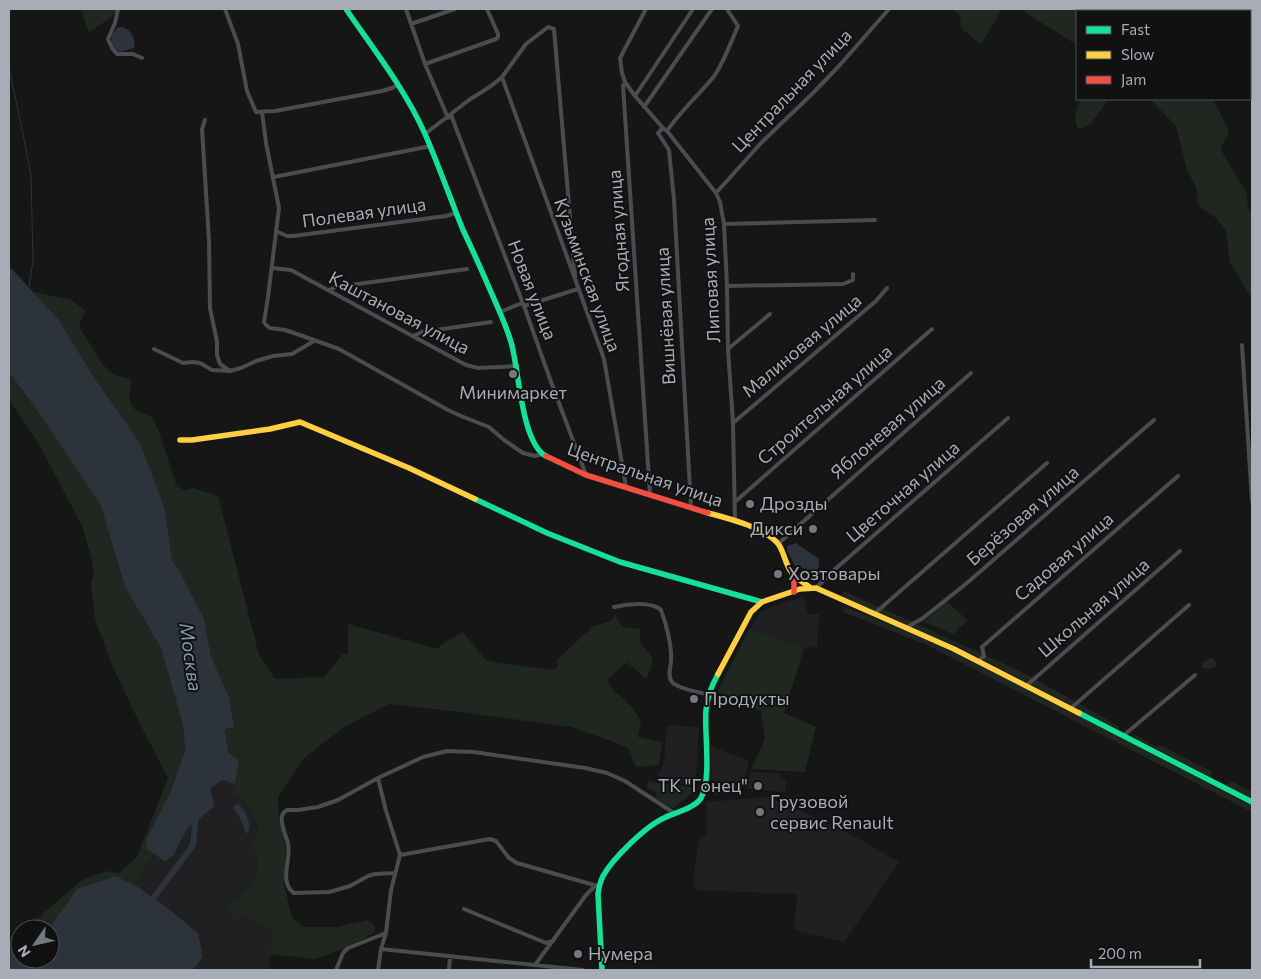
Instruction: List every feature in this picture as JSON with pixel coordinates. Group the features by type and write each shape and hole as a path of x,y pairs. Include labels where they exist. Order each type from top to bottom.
{"street":[{"path":"118,9 115,23 108,39 112,48 117,54 133,54 142,58"},
{"path":"225,9 238,44 247,91 256,112 382,91 398,85"},
{"name":"Центральная улица","path":"346,9 398,85 426,134 456,213 511,340 518,366 520,392 529,430 535,444 543,454 586,475 650,496 736,520 753,527 778,544"},
{"name":"Новая улица","path":"406,9 425,64 450,116 523,304 586,475"},
{"path":"411,24 455,9"},
{"path":"425,64 496,39 498,34 487,9"},
{"name":"Липовая улица","path":"646,9 620,58 625,82 716,193 720,202 724,224 736,520"},
{"path":"635,96 693,9"},
{"path":"644,107 712,9"},
{"path":"665,129 716,73 738,26 727,9"},
{"name":"Центральная улица","path":"716,193 761,143 840,66 889,9"},
{"path":"426,134 502,77 526,44 548,27 554,29 575,281"},
{"name":"Кузьминская улица","path":"502,77 604,359 626,488"},
{"name":"Ягодная улица","path":"623,85 650,496"},
{"path":"262,112 279,208 264,316 266,326 297,334 339,349 383,375 461,416 489,427 523,453 535,456 543,454"},
{"path":"205,120 202,129 209,240 210,308 220,364 230,371"},
{"name":"Вишнёвая улица","path":"665,129 658,133 669,150 670,160 691,508"},
{"path":"274,177 431,146"},
{"name":"Полевая улица","path":"276,231 292,236 446,216 456,213"},
{"path":"724,224 875,220"},
{"name":"Каштановая улица","path":"272,268 291,270 472,367 518,366"},
{"path":"329,290 336,287 467,269"},
{"path":"727,286 843,284 853,280 853,274"},
{"name":"Малиновая улица","path":"733,423 876,301 886,288"},
{"path":"500,312 578,289"},
{"path":"728,348 770,314"},
{"path":"413,336 422,332 491,322"},
{"name":"Строительная улица","path":"736,501 932,329"},
{"path":"154,349 183,363 200,363 212,370 230,371 264,359 292,354 314,341"},
{"path":"1242,345 1252,501"},
{"name":"Яблоневая улица","path":"778,544 971,373"},
{"name":"Цветочная улица","path":"814,588 1008,418"},
{"name":"Берёзовая улица","path":"907,628 923,618 967,582 1154,420"},
{"path":"180,440 251,432 300,422 410,468 546,533 585,549 620,562 762,602"},
{"path":"874,614 1047,463"},
{"name":"Садовая улица","path":"978,661 984,656 982,647 1178,476"},
{"path":"778,544 790,570 794,583 794,592"},
{"name":"Школьная улица","path":"1026,686 1180,551"},
{"path":"790,570 795,576 814,588 954,649 1252,802"},
{"path":"534,965 613,862 640,834 663,818 697,803 701,797 705,785 706,771 706,710 711,687 751,612 762,602 814,588"},
{"path":"614,607 621,605 650,605 661,610 671,651 672,660 669,677 671,681 678,686 709,695"},
{"path":"1070,709 1189,605"},
{"path":"1123,736 1196,675"},
{"path":"395,873 375,874 350,886 329,892 294,893 291,891 287,881 286,871 289,851 284,834 282,818 284,812 287,810 318,808 338,800 423,756 447,751 474,752 585,768 607,774 625,781 674,813"},
{"path":"378,778 400,855 391,890 378,970"},
{"path":"400,855 490,839 496,841 509,858 517,863 597,884"},
{"path":"597,884 602,970"},
{"path":"464,909 546,943 554,940"},
{"path":"336,970 343,953 348,948 384,934"},
{"path":"381,949 583,970"},
{"path":"448,970 450,956"}],"shaded area":[{"path":"81,9 122,9 89,33"},
{"path":"953,9 1002,9 981,45 961,28 960,16"},
{"path":"1020,9 1119,10 1076,10 1076,44"},
{"path":"1080,100 1107,100 1092,122 1083,128 1078,129 1076,125 1076,111"},
{"path":"1151,100 1214,100 1228,129 1228,135 1221,150 1247,194 1248,208 1252,214 1252,299 1230,262 1226,231 1216,218 1198,205 1196,187 1187,170 1176,126"},
{"path":"33,292 72,300 85,311 79,326 102,364 115,375 132,380 129,396 131,405 139,412 151,416 158,429 177,487 185,490 193,488 218,496 259,655 275,679 324,677 343,654 348,653 348,624 437,649 463,632 486,660 552,670 558,667 557,660 592,627 611,621 615,614 622,627 640,629 640,643 651,656 652,663 646,679 627,662 607,680 614,690 631,706 641,721 638,737 662,742 659,765 636,767 629,749 572,727 389,704 344,727 303,759 278,797 279,814 286,848 284,885 292,918 303,927 337,927 367,920 374,925 375,932 340,950 315,959 270,954 273,930 241,914 234,925 227,906 252,885 259,865 251,841 255,840 259,828 250,808 238,795 230,795 235,784 239,761 228,752 225,730 233,728 229,697 211,656 204,619 172,560 165,510 95,379 59,320"},
{"path":"9,372 44,420 101,506 125,587 161,648 183,725 185,751 147,849 155,854 132,884 116,876 60,921 60,919 37,919 82,880 107,871 119,873 137,857 168,778 112,665 95,619 91,583 94,573 82,526 39,444 9,399"},
{"path":"844,591 1026,674 1120,727 1117,729 961,648 840,596"},
{"path":"803,597 808,614 819,614 817,647 804,648 750,628 761,612"},
{"path":"947,601 968,621 953,634 924,622"},
{"path":"844,606 968,659 1252,806 1252,812 927,645 843,612"},
{"path":"750,628 804,648 784,713 816,727 805,772 751,769 765,739 761,711 717,692"},
{"path":"1210,658 1214,659 1217,665 1209,669 1203,668 1203,663"},
{"path":"667,725 699,727 696,778 690,778 689,786 658,776 664,761"},
{"path":"1132,733 1157,747 1160,745 1212,772 1211,777 1137,739"},
{"path":"711,747 749,760 741,792 714,795 712,791"},
{"path":"751,772 780,773 780,779 787,780 785,792 749,789 747,787"},
{"path":"222,780 235,784 238,795 250,808 259,828 255,840 251,842 259,865 252,885 227,907 233,924 241,914 273,930 269,970 193,970 203,957 198,933 169,909 132,884 155,854 165,860 173,856 187,829 215,806 210,789"},
{"path":"648,781 689,786 695,790 672,808 655,798 657,793 647,788"},
{"path":"1233,782 1252,792 1252,799 1225,785"},
{"path":"766,797 802,811 854,836 899,862 844,942 794,930 797,894 695,890 693,880 699,840 707,833 706,802"}],"water":[{"path":"121,27 130,32 133,37 134,48 120,52 116,50 111,37 117,28"},
{"path":"9,266 59,320 95,379 140,443 165,510 172,560 204,619 211,656 229,697 234,727 225,730 228,752 239,761 235,784 222,780 210,789 215,806 187,829 173,856 165,861 147,849 146,840 171,791 185,751 183,725 161,648 125,587 101,506 44,420 9,372"},
{"path":"796,543 819,559 819,566 816,571 795,566 787,546"},
{"path":"238,804 248,819 249,830 247,834 233,808"},
{"path":"116,876 138,887 198,933 203,957 193,970 9,970 10,951 10,969 60,969 60,919 56,919 77,889"}],"waterway":[{"path":"9,68 31,176 33,261 29,287"},
{"name":"Москва","path":"149,904 193,845 196,816"}],"traffic: fast":[{"path":"346,9 399,85 425,134 463,230 507,329 514,354 526,421 531,436 538,448 546,456"},
{"path":"475,499 547,533 620,562 762,602"},
{"path":"602,970 598,894 601,880 614,860 639,835 657,822 689,807 701,798 707,767 707,705 710,691 718,674"},
{"path":"1079,713 1252,802"}],"traffic: slow":[{"path":"180,440 270,429 300,422 409,468 475,499"},
{"path":"708,513 746,524 773,539 781,548 792,573 811,588"},
{"path":"718,674 751,612 762,602 800,589 816,588 954,649 1079,713"}],"traffic: jam":[{"path":"546,456 586,475 708,513"},
{"path":"792,574 794,592"}],"place":[{"name":"Минимаркет","path":"513,374"},
{"name":"Дрозды","path":"750,504"},
{"name":"Дикси","path":"813,529"},
{"name":"Хозтовары","path":"778,574"},
{"name":"Продукты","path":"694,699"},
{"name":"ТК \"Гонец\"","path":"758,786"},
{"name":"Грузовой сервис Renault","path":"760,812"},
{"name":"Нумера","path":"578,954"}]}
